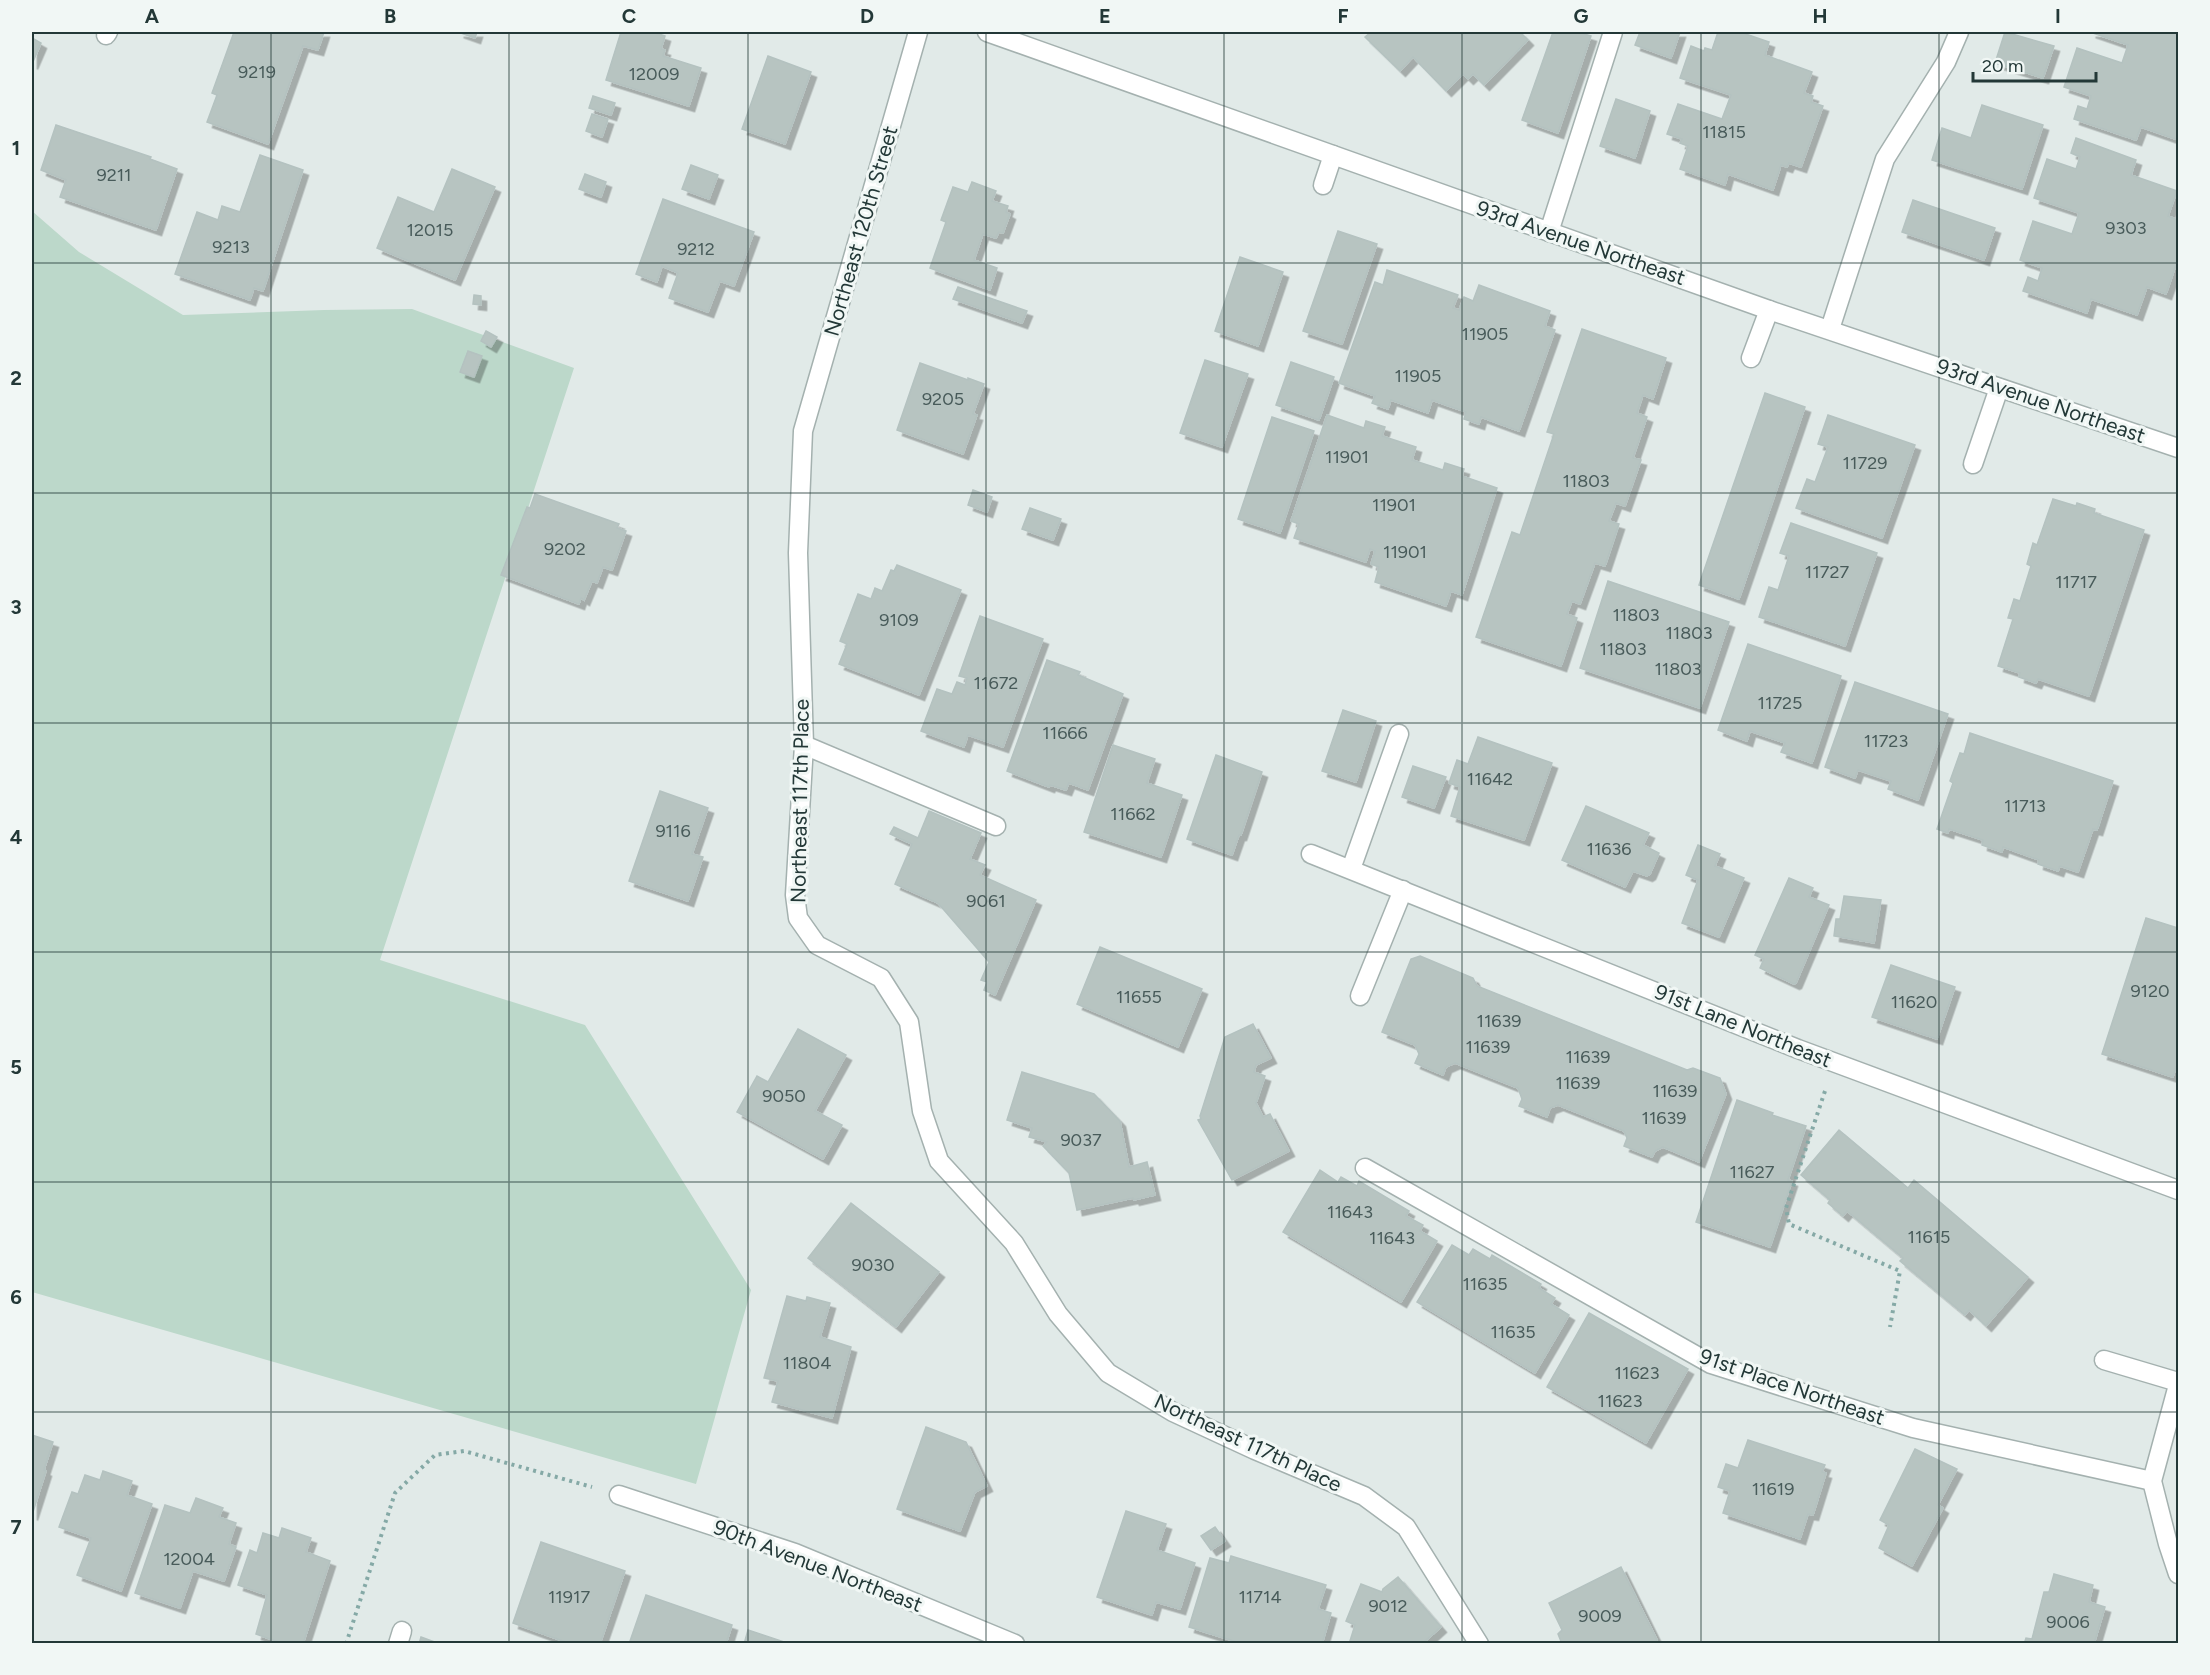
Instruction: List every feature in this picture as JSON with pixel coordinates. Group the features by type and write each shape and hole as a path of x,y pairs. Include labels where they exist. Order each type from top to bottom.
{"street":[{"name":"Northeast 120th Street","path":"803,431 918,32"},
{"name":"93rd Avenue Northeast","path":"987,32 1769,310 2178,448"},
{"path":"1550,232 1613,32"},
{"path":"1830,329 1885,159 1946,62 1959,32"},
{"path":"1323,185 1333,155"},
{"path":"1751,358 1769,310"},
{"path":"1973,464 1999,388"},
{"name":"Northeast 117th Place","path":"803,431 798,553 804,745 795,895 798,918 817,945 881,978 909,1022 922,1111 939,1161 1014,1243 1058,1314 1108,1373 1173,1412 1364,1496 1406,1527 1479,1644"},
{"path":"1351,869 1400,734"},
{"path":"804,745 996,826"},
{"name":"91st Lane Northeast","path":"1311,854 1798,1049 2178,1190"},
{"path":"1360,996 1403,890"},
{"name":"91st Place Northeast","path":"1365,1168 1711,1364 1913,1428 2152,1480"},
{"path":"2104,1360 2178,1384 2152,1480 2178,1574"},
{"name":"90th Avenue Northeast","path":"619,1495 795,1554 1015,1644"}],"path":[{"path":"1825,1089 1786,1208 1789,1224 1900,1271 1890,1328"},
{"path":"346,1644 395,1493 435,1455 464,1451 619,1495"}],"green space":[{"path":"32,211 79,252 183,315 412,309 574,368 380,960 585,1025 751,1290 696,1484 32,1292"}],"building":[{"path":"234,32 324,32 318,50 303,46 268,144 207,122 217,95 212,93"},
{"path":"458,32 477,32 475,38"},
{"path":"621,32 653,32 665,36 661,49 665,50 663,56 701,68 689,106 606,80"},
{"path":"1371,32 1520,32 1528,40 1484,85 1473,74 1468,79 1463,74 1446,91 1413,57 1400,71 1365,37"},
{"path":"1553,32 1578,32 1591,36 1558,133 1522,120"},
{"path":"1640,32 1680,32 1671,58 1635,45"},
{"path":"1718,32 1740,32 1769,42 1765,55 1812,72 1804,93 1813,96 1811,102 1823,106 1801,167 1789,163 1787,167 1781,165 1773,190 1728,174 1725,185 1680,169 1688,146 1680,143 1682,139 1667,134 1678,104 1722,119 1731,95 1680,78 1691,46 1704,51 1705,48 1712,50"},
{"path":"2005,32 2054,46 2043,78 1995,63"},
{"path":"2090,32 2178,32 2178,140 2141,127 2136,140 2074,119 2078,106 2087,109 2091,96 2064,87 2077,48 2122,63 2128,45"},
{"path":"32,38 41,43 32,64"},
{"path":"768,56 811,72 785,144 742,129"},
{"path":"593,96 615,103 611,115 589,108"},
{"path":"1616,99 1650,111 1635,158 1600,146"},
{"path":"1982,105 2043,125 2022,189 1932,160 1942,128 1971,138"},
{"path":"592,114 608,119 602,137 586,131"},
{"path":"56,125 151,157 150,159 177,169 156,230 60,197 66,180 41,170"},
{"path":"2076,138 2136,160 2131,175 2177,191 2168,216 2178,220 2178,259 2166,294 2147,287 2137,315 2091,299 2087,313 2023,291 2028,277 2038,281 2042,268 2020,260 2033,221 2072,234 2079,213 2034,198 2047,159 2076,169 2080,157 2071,153"},
{"path":"260,155 303,170 263,291 254,288 250,300 175,274 197,212 218,220 222,206 240,212"},
{"path":"691,165 718,175 709,199 682,189"},
{"path":"452,169 495,187 455,280 377,248 398,197 434,212"},
{"path":"585,174 606,182 601,197 579,189"},
{"path":"972,182 996,191 992,201 1008,206 1006,212 1010,214 1003,233 999,232 996,238 983,234 974,260 997,268 990,290 930,268 946,222 941,220 953,187 968,192"},
{"path":"663,199 754,232 734,286 720,281 708,312 669,298 678,273 662,266 657,282 636,274"},
{"path":"1913,200 1995,228 1984,260 1902,232"},
{"path":"1338,231 1377,244 1342,344 1303,331"},
{"path":"1240,257 1283,272 1258,346 1215,331"},
{"path":"1387,270 1458,295 1453,308 1459,310 1464,297 1473,301 1479,285 1550,311 1545,326 1555,330 1519,431 1481,417 1479,424 1464,419 1466,412 1432,400 1428,413 1391,400 1388,409 1372,403 1375,396 1339,383 1375,282 1383,285"},
{"path":"958,287 1027,311 1022,323 953,299"},
{"path":"474,295 481,296 481,305 473,304"},
{"path":"1582,329 1666,358 1653,399 1643,395 1637,413 1647,417 1633,458 1641,460 1625,506 1616,503 1609,521 1619,524 1605,566 1595,563 1580,604 1572,601 1567,614 1577,618 1561,666 1476,637 1512,532 1520,535 1554,434 1547,432"},
{"path":"486,331 497,337 491,347 481,341"},
{"path":"468,351 482,356 474,377 460,372"},
{"path":"1205,360 1248,374 1222,447 1180,433"},
{"path":"1291,362 1334,377 1319,420 1276,405"},
{"path":"920,363 984,384 973,414 977,415 963,454 897,430"},
{"path":"1765,393 1805,407 1739,599 1699,585"},
{"path":"1327,415 1364,428 1366,421 1385,427 1382,436 1416,447 1412,460 1443,470 1445,463 1464,469 1462,476 1497,488 1462,595 1451,591 1446,606 1375,582 1379,567 1371,564 1375,551 1370,549 1366,562 1294,538 1299,524 1291,521"},
{"path":"1828,415 1915,445 1882,538 1796,508 1807,479 1815,482 1828,447 1818,444"},
{"path":"1272,417 1314,431 1280,533 1238,519"},
{"path":"973,490 992,497 987,512 968,505"},
{"path":"535,494 619,524 617,528 626,531 612,570 603,567 597,583 592,581 584,600 581,598 579,604 501,575 527,507 530,508"},
{"path":"2053,499 2095,509 2094,513 2144,530 2089,696 2038,679 2036,683 2019,677 2020,673 1998,666 2013,619 2008,618 2014,599 2020,601 2031,566 2027,564 2033,543 2037,545"},
{"path":"1030,508 1061,519 1053,540 1022,529"},
{"path":"1791,523 1877,553 1845,646 1759,617 1769,587 1778,590 1789,556 1780,553"},
{"path":"897,565 961,590 919,695 839,664 847,644 840,641 858,594 871,599 875,588 882,591 891,570 894,571"},
{"path":"1608,581 1729,622 1700,708 1580,668"},
{"path":"980,616 1043,639 1003,747 968,735 964,747 921,731 937,689 952,694 957,682 965,685 967,678 959,676"},
{"path":"1748,644 1841,676 1812,763 1781,752 1785,743 1750,731 1747,741 1718,730"},
{"path":"1047,660 1080,672 1078,675 1123,694 1088,790 1069,783 1066,790 1050,785 1049,787 1007,771"},
{"path":"1855,682 1948,714 1918,800 1888,789 1891,781 1858,770 1855,778 1825,767"},
{"path":"1343,710 1376,721 1356,782 1322,771"},
{"path":"1970,733 2113,781 2097,830 2093,829 2078,872 2060,866 2058,871 2038,864 2039,860 2003,847 2002,852 1982,845 1983,840 1949,829 1948,833 1937,829 1953,783 1950,781 1960,753 1964,754"},
{"path":"1478,737 1552,763 1524,840 1451,816 1460,787 1449,783 1457,760 1468,764"},
{"path":"1113,745 1155,759 1147,783 1182,795 1161,857 1084,832"},
{"path":"1216,755 1262,772 1232,855 1187,839"},
{"path":"1413,766 1446,777 1434,808 1402,797"},
{"path":"660,791 708,808 692,854 703,857 688,901 629,881"},
{"path":"1586,806 1649,833 1643,845 1659,853 1650,874 1647,876 1633,871 1625,887 1562,860"},
{"path":"929,811 981,833 970,859 985,865 980,875 1036,900 995,995 984,990 987,982 981,980 989,962 938,903 895,884 912,844 890,834 894,827 918,838"},
{"path":"1698,845 1720,854 1715,866 1744,878 1719,937 1682,923 1698,880 1686,875"},
{"path":"1789,878 1813,888 1809,897 1829,905 1794,984 1760,968 1764,959 1755,955"},
{"path":"1844,896 1881,900 1874,943 1834,936 1836,919 1840,919"},
{"path":"2146,918 2178,928 2178,1061 2173,1077 2102,1054"},
{"path":"1100,947 1202,989 1178,1047 1077,1004"},
{"path":"1420,956 1473,978 1477,986 1687,1070 1693,1068 1720,1078 1726,1094 1699,1162 1663,1147 1655,1151 1652,1157 1624,1146 1627,1138 1624,1131 1558,1105 1550,1108 1547,1117 1519,1106 1522,1099 1518,1088 1455,1063 1446,1067 1443,1075 1415,1063 1419,1054 1415,1045 1382,1032 1411,959"},
{"path":"1891,965 1955,987 1937,1039 1872,1017"},
{"path":"1253,1024 1271,1058 1256,1065 1254,1072 1265,1076 1256,1103 1263,1117 1270,1114 1289,1151 1232,1180 1198,1120 1201,1119 1200,1116 1225,1037"},
{"path":"798,1029 846,1055 815,1111 842,1125 823,1159 737,1112 757,1076 768,1082"},
{"path":"1022,1072 1094,1094 1120,1121 1129,1167 1147,1162 1155,1195 1077,1210 1069,1173 1043,1146 1047,1142 1029,1137 1032,1128 1007,1120"},
{"path":"1737,1100 1806,1126 1788,1180 1792,1181 1770,1247 1696,1222"},
{"path":"1839,1130 1908,1188 1914,1180 2028,1277 1986,1326 1969,1310 1965,1315 1900,1261 1903,1258 1847,1211 1843,1216 1828,1203 1830,1200 1801,1175"},
{"path":"1320,1170 1338,1182 1341,1177 1357,1186 1359,1181 1409,1211 1406,1216 1423,1225 1420,1231 1437,1241 1401,1302 1283,1232"},
{"path":"851,1203 939,1272 896,1327 808,1258"},
{"path":"1452,1245 1469,1255 1473,1249 1490,1259 1492,1255 1541,1284 1539,1288 1555,1298 1551,1304 1569,1315 1535,1373 1417,1302"},
{"path":"787,1296 806,1301 807,1297 830,1303 820,1337 851,1347 832,1418 772,1402 778,1381 764,1378"},
{"path":"1589,1313 1688,1369 1646,1443 1547,1387"},
{"path":"926,1427 966,1442 987,1486 975,1492 960,1531 897,1509"},
{"path":"32,1435 53,1442 32,1515"},
{"path":"1748,1440 1825,1465 1822,1472 1826,1473 1813,1515 1808,1514 1800,1539 1723,1513 1730,1491 1718,1487 1726,1464 1738,1468"},
{"path":"1915,1449 1957,1469 1938,1505 1943,1508 1912,1566 1879,1548 1889,1525 1880,1520"},
{"path":"103,1471 132,1481 127,1495 152,1504 121,1591 77,1575 91,1538 59,1527 72,1492 78,1494 85,1475 100,1480"},
{"path":"196,1498 223,1508 219,1517 236,1523 229,1544 236,1547 224,1581 193,1571 180,1608 135,1593 165,1505 190,1513"},
{"path":"1126,1511 1166,1524 1157,1550 1195,1563 1180,1609 1156,1602 1152,1615 1097,1597"},
{"path":"1215,1527 1225,1541 1211,1550 1201,1536"},
{"path":"282,1528 311,1538 306,1552 330,1561 303,1644 284,1644 256,1634 267,1595 238,1585 250,1550 257,1553 263,1533 279,1538"},
{"path":"541,1542 625,1571 600,1644 571,1644 513,1623"},
{"path":"1231,1556 1326,1585 1318,1609 1331,1613 1322,1644 1243,1644 1189,1627 1210,1558 1229,1563"},
{"path":"1621,1567 1657,1640 1654,1644 1562,1644 1558,1634 1562,1630 1549,1603"},
{"path":"2054,1574 2093,1585 2089,1602 2105,1607 2094,1644 2024,1644 2026,1638 2032,1639 2044,1592 2049,1592"},
{"path":"1398,1577 1441,1627 1422,1644 1349,1644 1355,1625 1346,1621 1361,1584 1382,1592"},
{"path":"646,1595 732,1625 726,1644 629,1644"},
{"path":"748,1630 790,1644 744,1644"},
{"path":"421,1637 440,1644 419,1644"}]}
